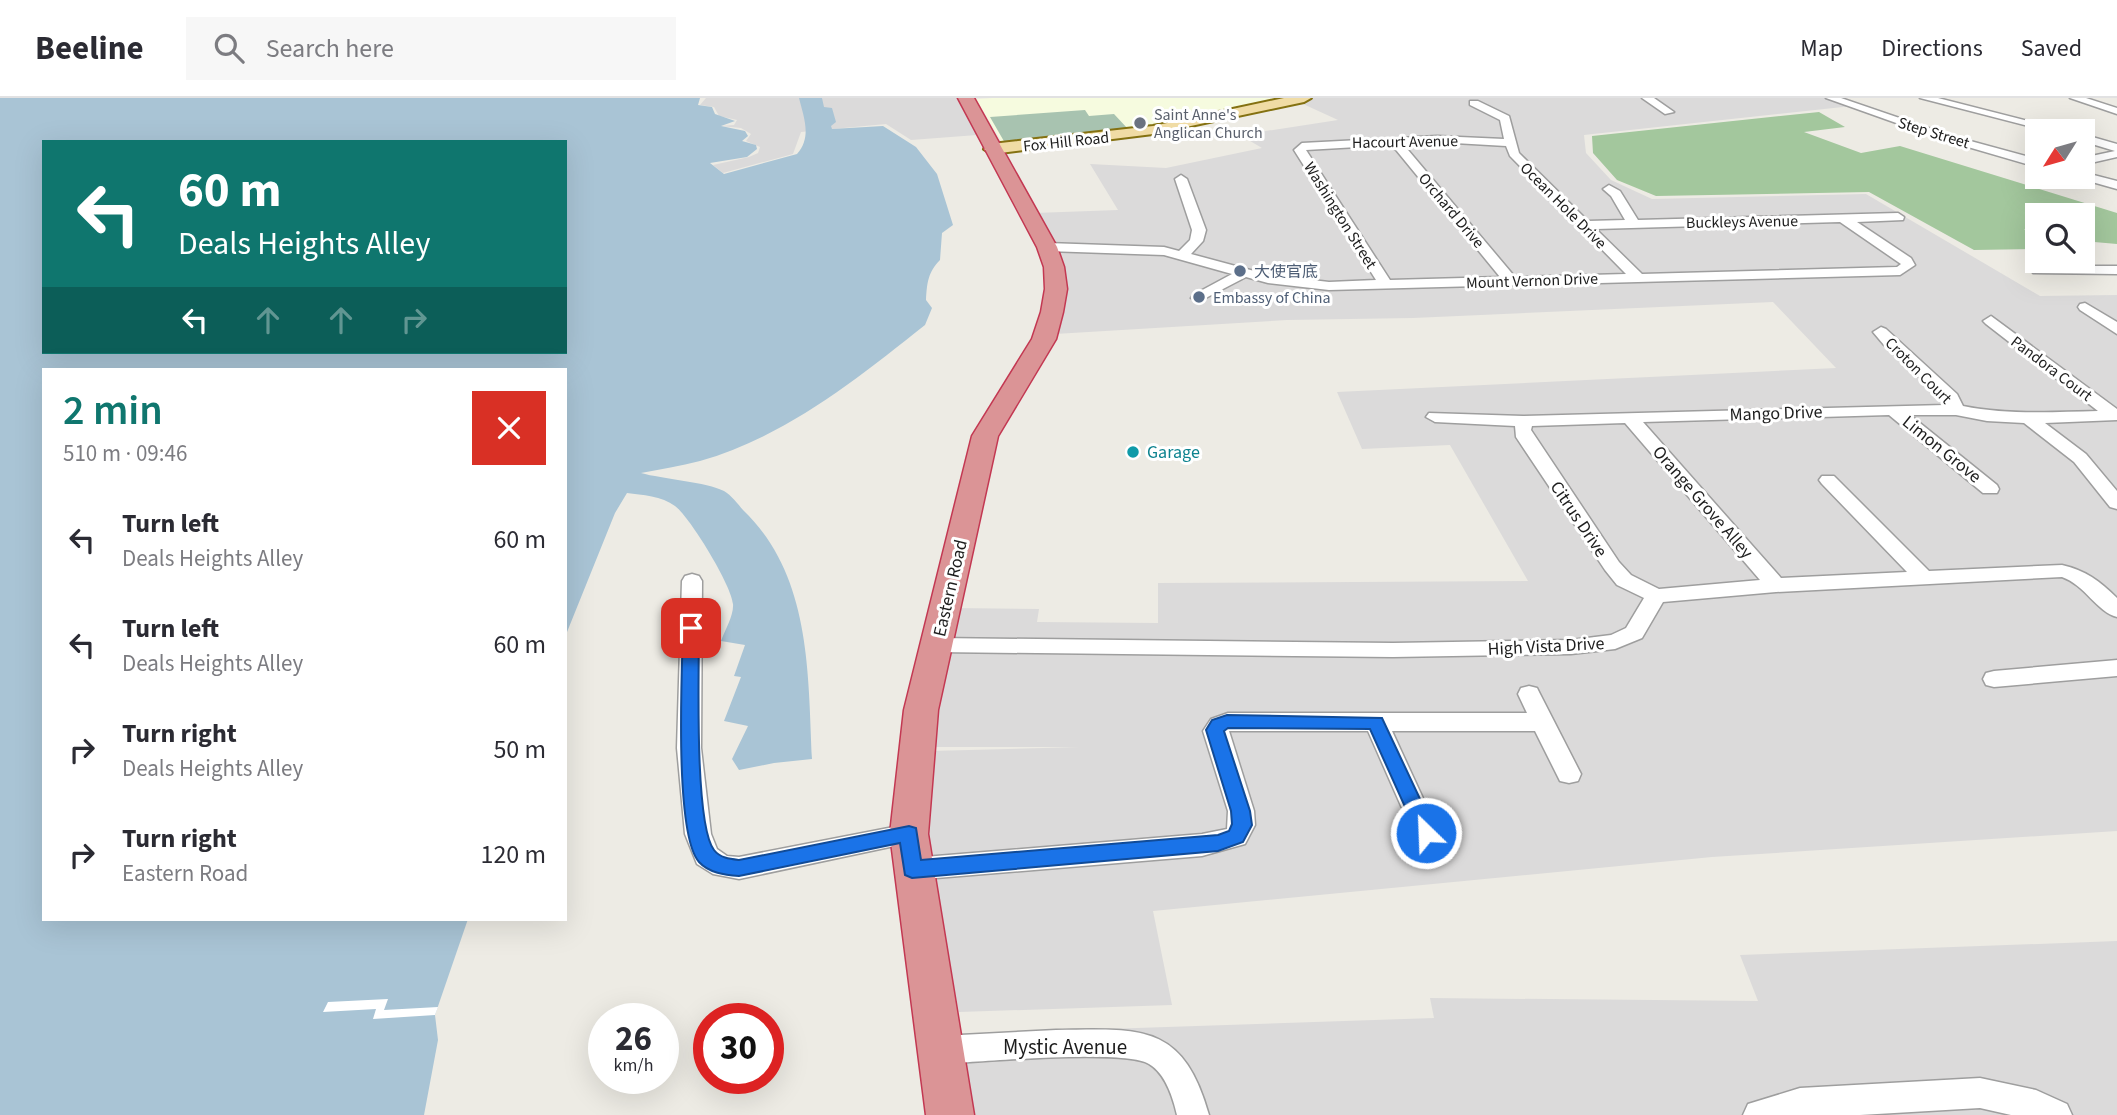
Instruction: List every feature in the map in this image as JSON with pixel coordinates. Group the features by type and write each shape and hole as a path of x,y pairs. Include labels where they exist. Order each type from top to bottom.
{"highway":[{"name":"Eastern Road","path":"950,1115 909,834 921,710 985,436 1044,339 1056,289 1059,252 992,149 966,98"}],"main road":[{"name":"Fox Hill Road","path":"992,149 1153,130 1304,98"}],"street":[{"path":"1647,98 1669,112"},
{"name":"Step Street","path":"1831,98 1948,138 2025,160"},
{"path":"1925,98 2025,122"},
{"path":"2075,98 2117,111"},
{"name":"Ocean Hole Drive","path":"1474,103 1506,118 1510,134 1508,143 1521,163 1637,277"},
{"name":"Hacourt Avenue","path":"1302,146 1465,139 1508,143"},
{"name":"Orchard Drive","path":"1394,141 1510,281"},
{"path":"2095,141 2117,148"},
{"name":"Washington Street","path":"1302,146 1300,150 1385,284"},
{"path":"2095,159 2117,155"},
{"path":"1181,179 1199,230 1196,240 1182,254"},
{"path":"2095,179 2117,185"},
{"path":"1609,190 1616,194 1634,224"},
{"name":"Buckleys Avenue","path":"1585,225 1898,217"},
{"name":"Mount Vernon Drive","path":"1059,252 1143,249 1182,254 1244,273 1300,284 1900,271 1908,265 1844,219"},
{"path":"2095,270 2117,270"},
{"path":"1198,298 1244,273"},
{"path":"2085,307 2117,329"},
{"name":"Pandora Court","path":"1991,321 2115,415"},
{"name":"Croton Court","path":"1881,331 1889,342 1951,398 1956,410"},
{"name":"Mango Drive","path":"1435,417 1506,419 1524,424 1893,410 1956,410 1987,416 2028,418 2115,415"},
{"name":"Limon Grove","path":"1893,410 1990,489"},
{"path":"2028,418 2080,458 2117,503"},
{"name":"Orange Grove Alley","path":"1631,419 1776,585"},
{"name":"Citrus Drive","path":"1524,424 1524,436 1612,566 1624,580 1656,596"},
{"path":"1828,481 1923,577"},
{"path":"1656,596 1776,585 2069,572 2086,580 2117,610"},
{"path":"692,580 689,748 698,834 706,856 722,866 739,868 909,834"},
{"name":"High Vista Drive","path":"937,645 1393,650 1571,647 1615,642 1634,633 1656,596"},
{"path":"1994,680 2117,668"},
{"path":"1529,694 1569,774"},
{"path":"912,869 1218,843 1236,837 1242,825 1241,811 1215,730 1227,722 1541,722"},
{"path":"1376,722 1426,833"},
{"name":"Mystic Avenue","path":"941,1050 1084,1044 1143,1047 1160,1054 1171,1067 1181,1082 1193,1115"},
{"path":"1759,1115 1800,1103 1980,1093 2024,1101 2056,1115"}],"shaded area":[{"path":"706,98 958,98 977,135 911,140 886,124 801,132 793,154 723,173 713,165 749,157 758,153 760,147 746,141 751,134 741,128 721,126 734,125 737,120 719,116 714,107 700,105"},
{"path":"1290,98 1828,98 1852,106 1584,135 1586,153 1611,180 1652,199 1866,194 2040,296 2117,295 2117,831 1712,857 1153,911 1172,1005 959,1012 927,858 930,751 1079,747 930,747 951,608 1039,609 1037,622 1158,623 1158,583 1528,581 1450,445 1362,449 1337,392 1836,368 1773,302 1413,318 1287,320 1055,334 1065,298 1066,277 1063,261 1035,213 1118,210 1090,164 1166,168 1262,148 1240,135 1338,120"},
{"path":"1290,98 1171,124 1003,144 976,99"},
{"path":"1085,110 1089,116 1114,114 1128,129 1005,143 990,117"},
{"path":"2117,941 2117,1115 972,1115 959,1034 1434,1018 1430,998 1758,1001 1740,955"}],"green space":[{"path":"1819,112 1845,127 1804,132 1861,153 1900,146 2025,185 2025,189 2039,189 2085,203 2025,203 2025,249 1974,250 1869,192 1656,196 1617,180 1593,153 1592,136"},
{"path":"2095,206 2117,213 2117,244 2095,242"}],"water":[{"path":"0,98 700,98 698,105 712,107 715,114 735,121 721,126 745,131 748,136 742,141 756,145 757,149 747,157 710,163 724,174 797,154 806,134 799,98 822,98 824,107 832,108 836,122 831,126 832,129 883,126 916,147 937,174 953,225 942,233 940,260 929,278 926,300 932,308 925,325 873,366 791,422 731,450 700,461 641,473 707,485 724,491 765,536 782,564 794,594 802,626 812,759 739,770 732,759 748,726 724,721 741,677 734,676 745,645 721,641 732,613 731,595 700,537 682,513 670,503 652,496 627,493 615,513 567,632 567,368 42,368 42,921 467,921 435,1015 438,1040 424,1115 0,1115"}],"pier":[{"path":"388,999 384,1010 438,1007 435,1015 373,1019 376,1009 323,1012 328,1002"}],"place":[{"name":"Saint Anne's Anglican Church","path":"1140,123"},
{"name":"大使官底","path":"1240,271"},
{"name":"Embassy of China","path":"1199,297"},
{"name":"Garage","path":"1133,452"}],"route":[{"path":"691,628 691,785 698,834 706,856 722,866 739,868 909,834 912,869 1218,843 1236,837 1242,825 1241,811 1215,730 1227,722 1376,722 1426,833"}]}
